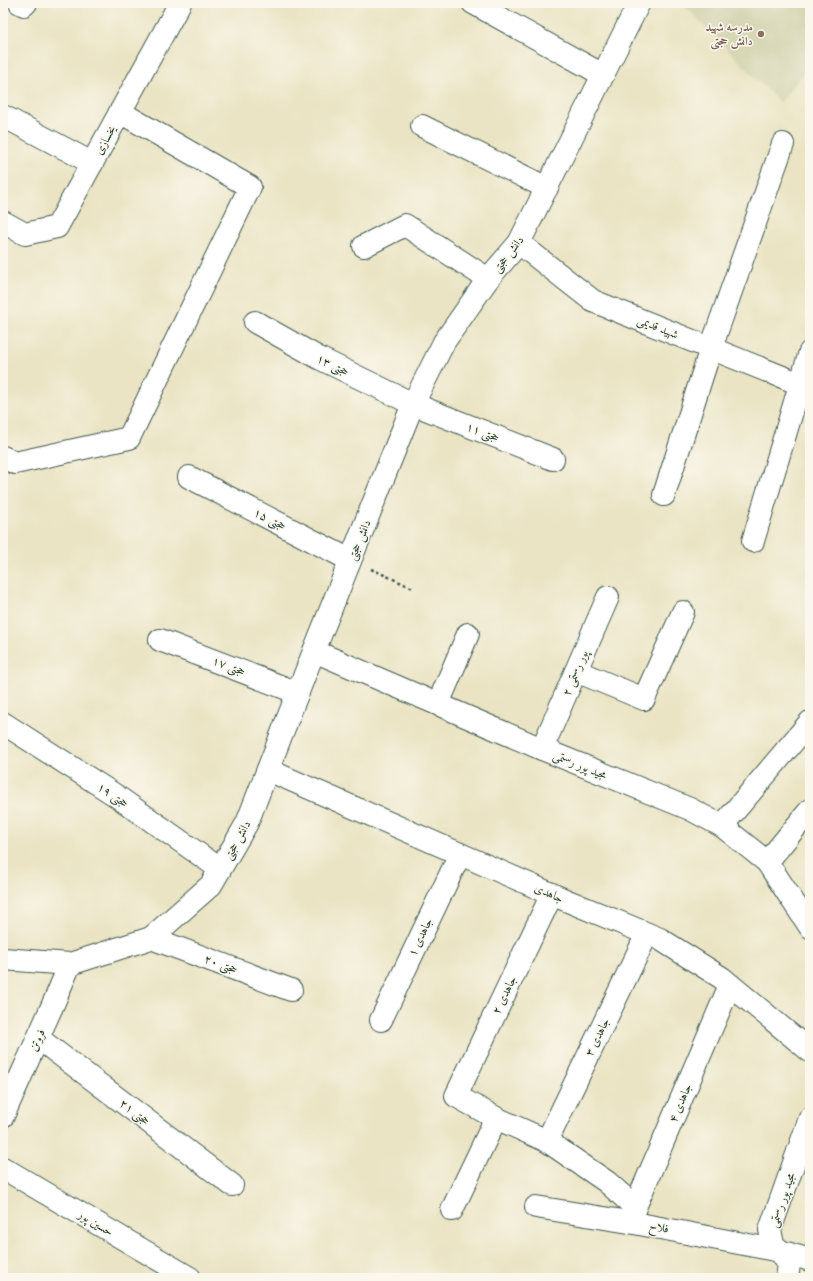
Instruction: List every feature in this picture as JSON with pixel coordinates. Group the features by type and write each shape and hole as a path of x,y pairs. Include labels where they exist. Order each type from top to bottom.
{"street":[{"path":"20,3 24,5 26,3"},
{"name":"یخسازی","path":"3,222 25,234 57,227 180,3"},
{"path":"473,3 603,75"},
{"name":"دانش حجتی","path":"3,960 70,964 151,938 211,885 247,823 413,404 444,342 488,279 519,243 639,3"},
{"path":"3,457 15,463 129,438 250,187 120,112"},
{"path":"3,116 92,163"},
{"path":"422,126 547,188"},
{"path":"664,495 711,348 783,144"},
{"path":"364,246 405,225 488,279"},
{"name":"شهید قدیمی","path":"519,243 593,301 805,386"},
{"name":"حجتی ۱۳","path":"255,322 319,358 413,404"},
{"path":"752,541 805,386 810,352"},
{"name":"حجتی ۱۱","path":"413,404 554,459"},
{"name":"حجتی ۱۵","path":"189,477 350,560"},
{"name":"پور رستمی ۲","path":"542,749 608,597"},
{"path":"576,671 644,699 682,612"},
{"path":"438,704 468,634"},
{"name":"حجتی ۱۷","path":"160,640 298,693"},
{"name":"مجید پور رستمی","path":"314,651 542,749 690,809 722,826 767,862 810,927"},
{"path":"722,826 810,722"},
{"name":"حجتی ۱۹","path":"3,723 115,796 220,869"},
{"name":"جاهدی","path":"268,770 552,894 660,939 722,978 810,1051"},
{"path":"767,862 810,810"},
{"name":"جاهدی ۱","path":"381,1020 460,854"},
{"name":"جاهدی ۲","path":"496,1118 456,1096 552,894"},
{"name":"جاهدی ۳","path":"547,1141 647,934"},
{"name":"حجتی ۲۰","path":"151,938 291,990"},
{"name":"فروتن","path":"3,1116 70,964"},
{"name":"جاهدی ۴","path":"632,1214 730,985"},
{"name":"حجتی ۲۱","path":"38,1038 232,1186"},
{"path":"452,1210 496,1118 547,1141 606,1182 632,1214"},
{"name":"مجید پور رستمی","path":"787,1278 789,1265 780,1251 773,1244 770,1230 806,1144 810,1118"},
{"name":"حسین پور","path":"3,1168 190,1278"},
{"name":"فلاح","path":"536,1206 632,1214 780,1251 810,1260"}],"path":[{"path":"350,560 413,588"}],"shaded area":[{"name":"مدرسه شهید دانش حجتی","path":"682,3 810,3 810,65 780,103"}],"place":[{"name":"مدرسه شهید دانش حجتی","path":"761,34"}]}
